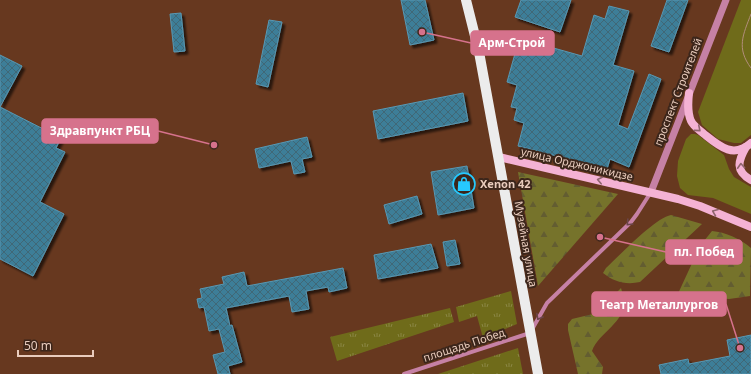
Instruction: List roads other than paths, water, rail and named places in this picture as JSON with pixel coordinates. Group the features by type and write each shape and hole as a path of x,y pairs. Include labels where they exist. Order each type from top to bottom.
{"main road":[{"name":"Музейная улица","path":"466,0 479,52 538,374"},
{"path":"689,93 689,112 693,125 726,150 739,150 749,145"},
{"path":"749,145 741,157 739,166 741,173 751,180"},
{"name":"улица Орджоникидзе","path":"498,157 651,192 700,206 751,227"}],"street":[{"name":"проспект Строителей","path":"651,192 726,0"},
{"path":"530,333 547,303 630,222 651,192"},
{"name":"площадь Побед","path":"404,374 530,333"}],"tram line":[{"path":"751,14 742,41 742,48 746,61 751,68"}],"place":[{"name":"Арм-Строй","path":"422,32"},
{"name":"Здравпункт РБЦ","path":"214,145"},
{"name":"Xenon 42","path":"464,184"},
{"name":"пл. Побед","path":"600,237"},
{"name":"Театр Металлургов","path":"740,348"}]}
